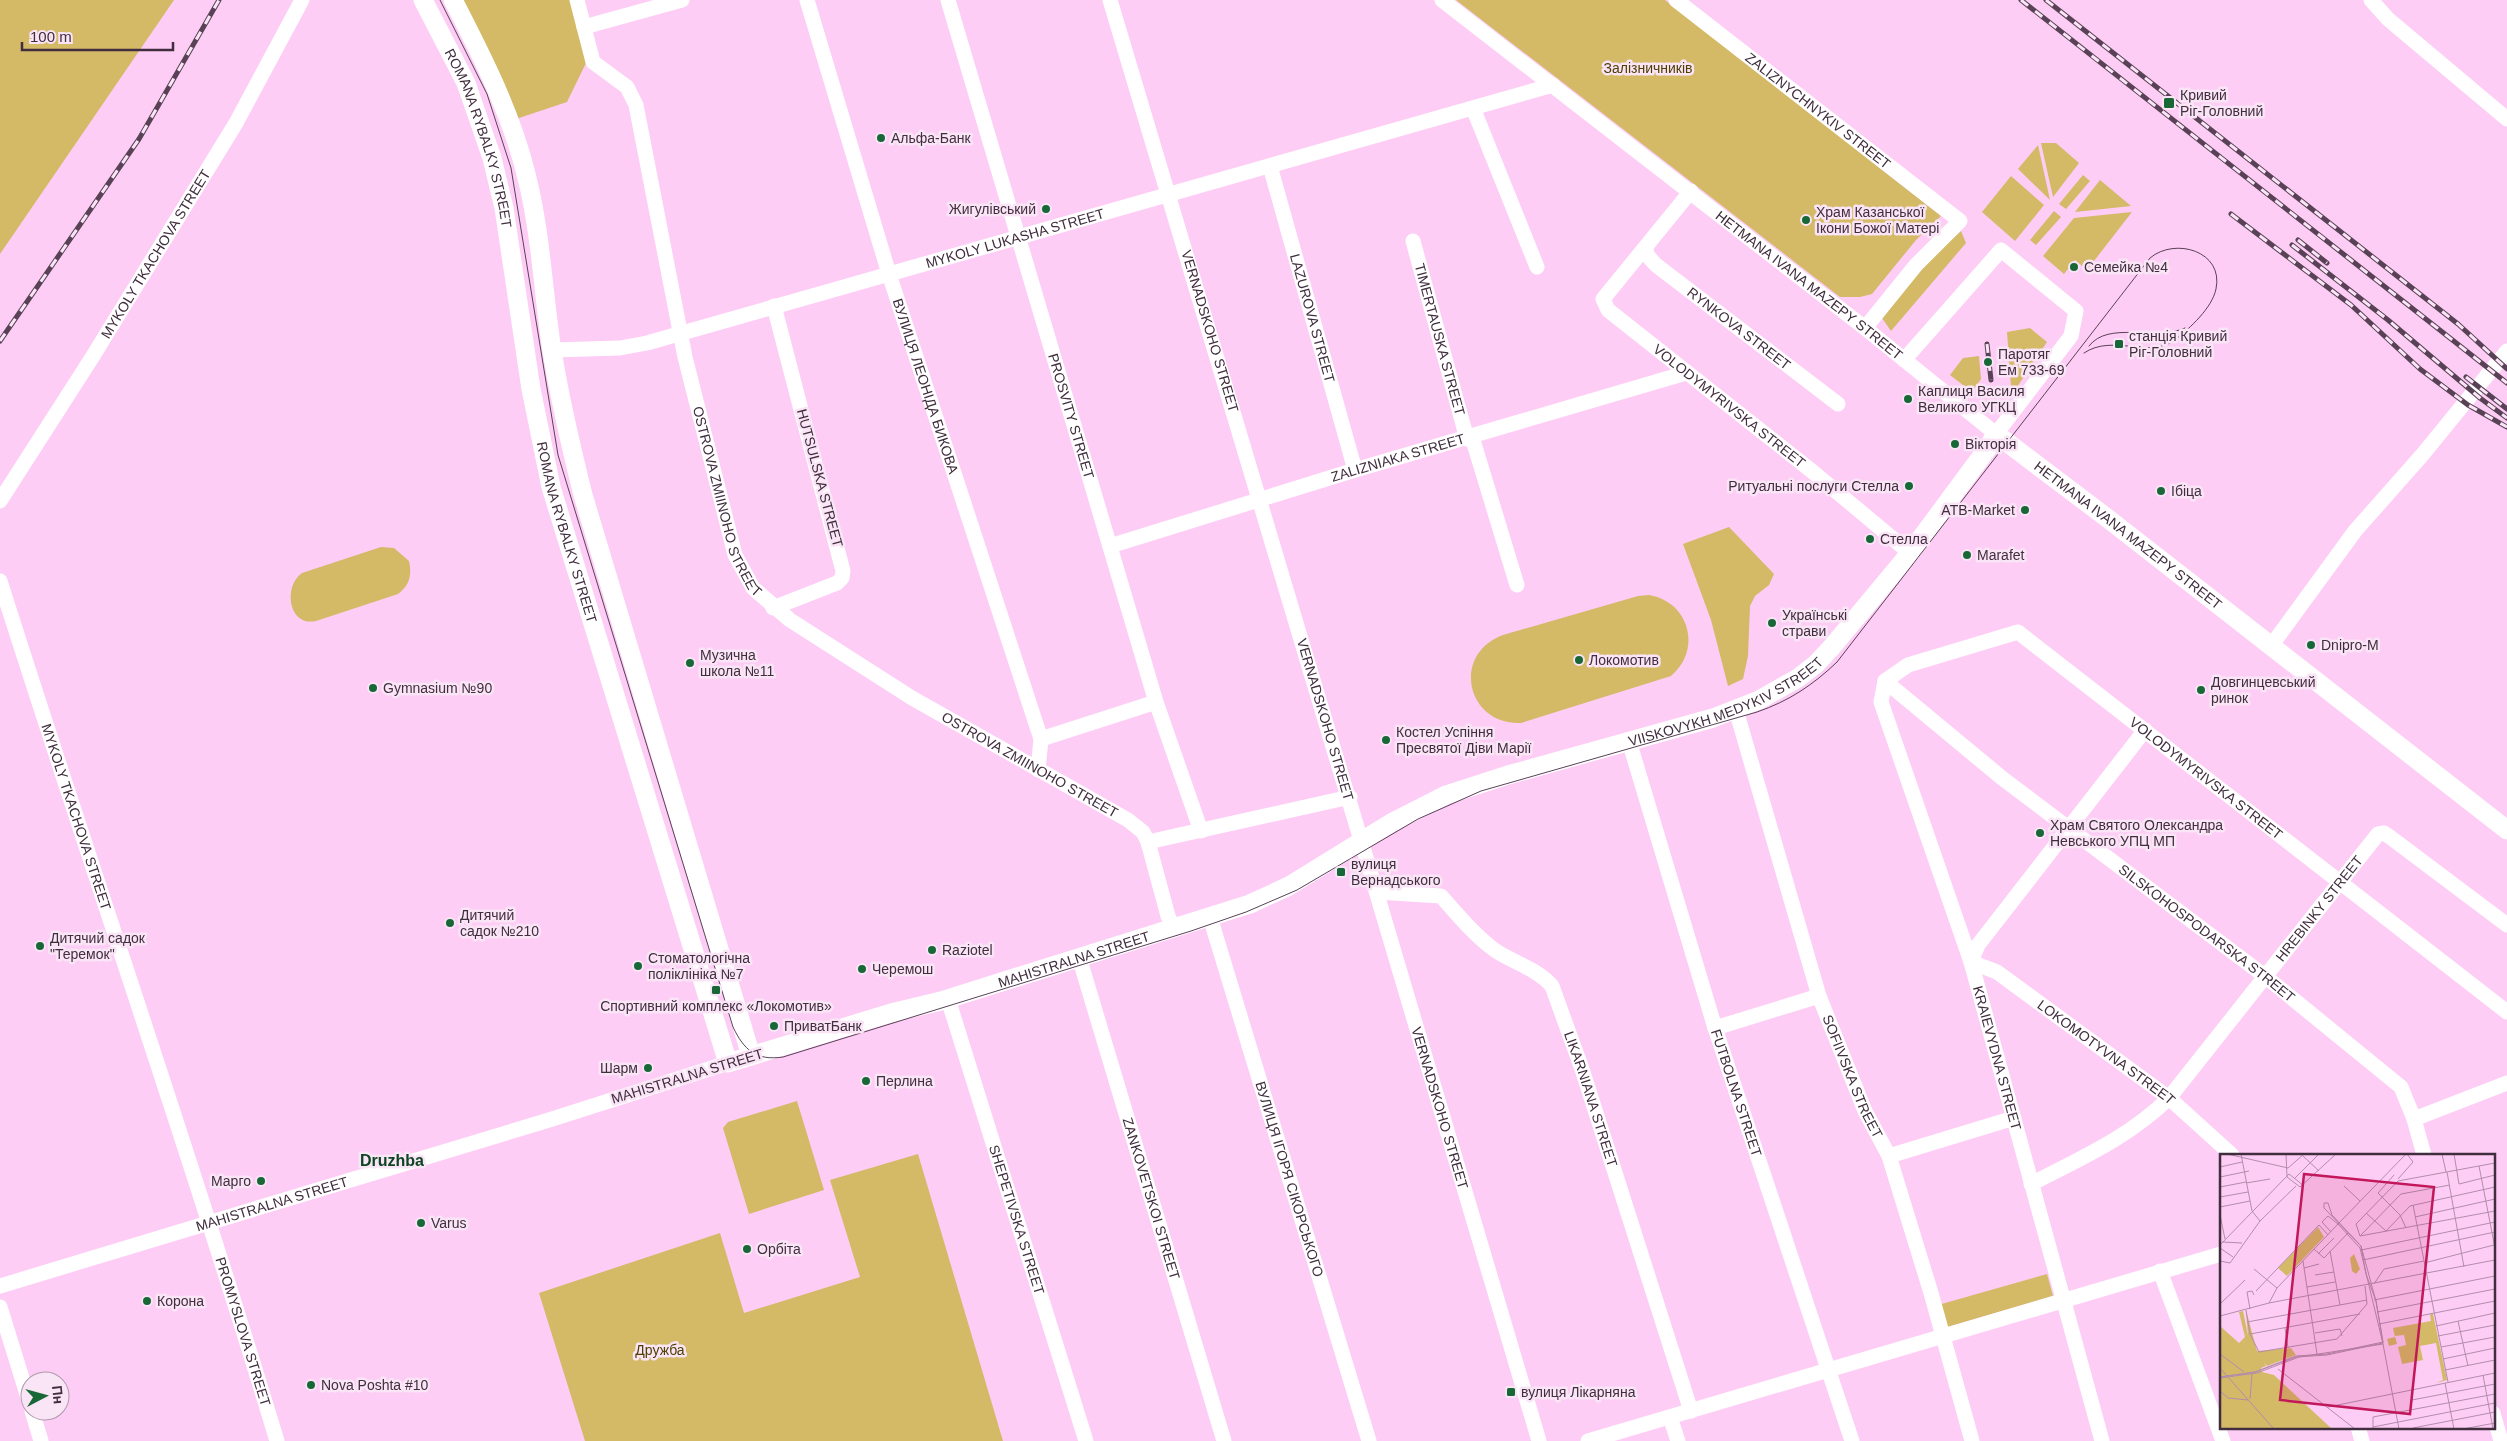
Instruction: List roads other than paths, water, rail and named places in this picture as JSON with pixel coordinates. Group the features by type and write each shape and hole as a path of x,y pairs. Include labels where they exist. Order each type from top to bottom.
{"main road":[{"name":"ROMANA RYBALKY STREET","path":"423,0 466,83 492,158 504,208 531,388 551,487 728,1063"},
{"name":"ROMANA RYBALKY STREET","path":"453,0 510,122 526,175 537,235 552,350 567,435 583,495 751,1056"},
{"name":"VIISKOVYKH MEDYKIV STREET","path":"1362,840 1446,795 1736,710 1782,687 1816,664 1910,554 1988,449 1996,434"},
{"name":"HETMANA IVANA MAZEPY STREET","path":"1996,434 2507,830"},
{"name":"MAHISTRALNA STREET","path":"728,1063 891,1013 948,998 1210,917 1270,896 1335,859 1362,840"}],"street":[{"name":"MYKOLY TKACHOVA STREET","path":"0,501 93,356 236,123 302,0"},
{"name":"OSTROVA ZMIINOHO STREET","path":"577,0 593,62 627,87 636,105 680,332 735,555 753,588 773,608 912,698 1128,820 1143,832 1148,842"},
{"path":"584,27 682,0"},
{"name":"ВУЛИЦЯ ЛЕОНІДА БИКОВА","path":"807,0 889,274 1041,739 1038,770"},
{"name":"PROSVITY STREET","path":"948,0 1156,702 1201,831"},
{"name":"VERNADSKOHO STREET","path":"1110,0 1350,797 1450,1146 1540,1441"},
{"name":"HETMANA IVANA MAZEPY STREET","path":"1442,0 1691,191 1996,434"},
{"name":"ZALIZNYCHNYKIV STREET","path":"1676,0 1960,221 1916,265 1865,328"},
{"path":"2375,3 2507,119"},
{"name":"MYKOLY LUKASHA STREET","path":"552,350 620,348 647,343 680,332 1553,85"},
{"path":"1473,108 1537,267"},
{"name":"LAZUROVA STREET","path":"1270,166 1355,470"},
{"path":"1646,248 1648,241 1691,191"},
{"name":"TIMERTAUSKA STREET","path":"1413,241 1470,438 1518,585"},
{"name":"VOLODYMYRIVSKA STREET","path":"1646,248 1603,299 1608,310 1813,472 1910,554"},
{"name":"RYNKOVA STREET","path":"1646,248 1647,255 1656,265 1838,404"},
{"path":"1904,360 2001,250 2076,311 2071,336 1996,434"},
{"name":"HUTSULSKA STREET","path":"773,608 837,583 842,578 843,571 774,306"},
{"path":"2271,646 2356,531 2423,454 2507,351"},
{"name":"ZALIZNIAKA STREET","path":"1110,546 1355,470 1470,438 1686,373"},
{"name":"MYKOLY TKACHOVA STREET","path":"0,581 209,1222"},
{"name":"VOLODYMYRIVSKA STREET","path":"1884,681 1908,666 2018,632 2507,1012"},
{"name":"SILSKOHOSPODARSKA STREET","path":"1884,681 2002,778 2266,977 2401,1087 2414,1119 2424,1154"},
{"name":"KRAIEVYDNA STREET","path":"1884,681 1881,702 1971,962 2102,1441"},
{"path":"1041,739 1156,702"},
{"name":"SOFIIVSKA STREET","path":"1736,710 1819,996 1864,1110 1889,1156 1972,1441"},
{"path":"1971,962 1978,945 2145,730"},
{"name":"FUTBOLNA STREET","path":"1629,741 1715,1028 1852,1441"},
{"path":"1174,928 1168,916 1148,842 1350,797"},
{"name":"HREBINKY STREET","path":"2031,1184 2123,1137 2152,1115 2169,1098 2378,834 2384,834 2507,925"},
{"name":"LIKARNIANA STREET","path":"1377,892 1441,896 1468,927 1496,950 1543,976 1552,986 1582,1069 1692,1411"},
{"name":"ВУЛИЦЯ ІГОРЯ СІКОРСЬКОГО","path":"1210,917 1369,1441"},
{"name":"ZANKOVETSKOI STREET","path":"1079,957 1224,1441"},
{"name":"LOKOMOTYVNA STREET","path":"1971,962 1997,972 2169,1098 2231,1154"},
{"path":"1715,1028 1819,996"},
{"name":"SHEPETIVSKA STREET","path":"948,998 1086,1441"},
{"name":"MAHISTRALNA STREET","path":"0,1286 549,1120 728,1063"},
{"path":"2414,1119 2507,1083"},
{"path":"1889,1156 2014,1118"},
{"name":"PROMYSLOVA STREET","path":"209,1222 277,1441"},
{"path":"1588,1441 2220,1254"},
{"path":"2160,1271 2223,1441"},
{"path":"0,1307 20,1372"},
{"path":"2494,1416 2501,1441"},
{"path":"1670,1417 1678,1441"},
{"path":"35,1421 41,1441"},
{"path":"2358,1428 2362,1441"}],"tram line":[{"path":"440,0 487,94 511,168 558,455 733,1027 747,1048 765,1057 783,1057 1191,931 1246,912 1297,890 1418,819 1481,791 1757,712 1790,697 1810,685 1837,662 2150,258 2160,252 2184,249 2195,251 2213,265 2216,276 2214,296 2200,317 2176,339 2166,345 2155,347 2107,345 2084,353"},
{"path":"2089,346 2098,338 2108,334 2173,332 2185,328"}],"railway":[{"path":"0,341 139,139 219,0"},
{"path":"2021,0 2507,383"},
{"path":"2046,0 2458,324 2507,369"},
{"path":"2231,214 2351,305 2420,369 2468,405 2507,427"},
{"path":"2298,240 2327,263"},
{"path":"2292,245 2388,320 2480,398 2507,418"},
{"path":"1987,344 1991,380"},
{"path":"2466,377 2507,409"}],"place":[{"name":"Кривий Ріг-Головний","path":"2169,103"},
{"name":"Альфа-Банк","path":"881,138"},
{"name":"Жигулівський","path":"1046,209"},
{"name":"Храм Казанської Ікони Божої Матері","path":"1806,220"},
{"name":"Семейка №4","path":"2074,267"},
{"name":"станція Кривий Ріг-Головний","path":"2119,344"},
{"name":"Паротяг Ем 733-69","path":"1988,362"},
{"name":"Каплиця Василя Великого УГКЦ","path":"1908,399"},
{"name":"Вікторія","path":"1955,444"},
{"name":"Ритуальні послуги Стелла","path":"1909,486"},
{"name":"Ібіца","path":"2161,491"},
{"name":"ATB-Market","path":"2025,510"},
{"name":"Стелла","path":"1870,539"},
{"name":"Marafet","path":"1967,555"},
{"name":"Українські страви","path":"1772,623"},
{"name":"Dnipro-M","path":"2311,645"},
{"name":"Локомотив","path":"1579,660"},
{"name":"Музична школа №11","path":"690,663"},
{"name":"Gymnasium №90","path":"373,688"},
{"name":"Довгинцевський ринок","path":"2201,690"},
{"name":"Костел Успіння Пресвятої Діви Марії","path":"1386,740"},
{"name":"Храм Святого Олександра Невського УПЦ МП","path":"2040,833"},
{"name":"вулиця Вернадського","path":"1341,872"},
{"name":"Дитячий садок №210","path":"450,923"},
{"name":"Дитячий садок \"Теремок\"","path":"40,946"},
{"name":"Raziotel","path":"932,950"},
{"name":"Стоматологічна поліклініка №7","path":"638,966"},
{"name":"Черемош","path":"862,969"},
{"name":"Спортивний комплекс «Локомотив»","path":"716,990"},
{"name":"ПриватБанк","path":"774,1026"},
{"name":"Шарм","path":"648,1068"},
{"name":"Перлина","path":"866,1081"},
{"name":"Марго","path":"261,1181"},
{"name":"Varus","path":"421,1223"},
{"name":"Орбіта","path":"747,1249"},
{"name":"Корона","path":"147,1301"},
{"name":"Nova Poshta #10","path":"311,1385"},
{"name":"вулиця Лікарняна","path":"1511,1392"}],"district":[{"name":"Druzhba","path":"392,1160"}],"park label":[{"name":"Залізничників","path":"1648,68"},
{"name":"Дружба","path":"660,1350"}]}
